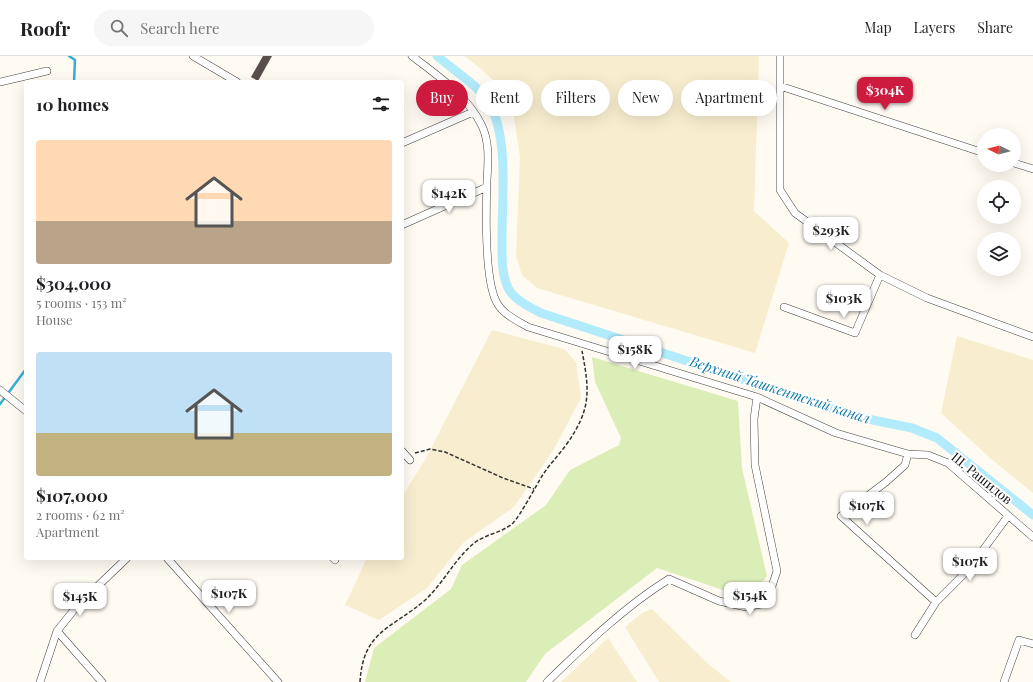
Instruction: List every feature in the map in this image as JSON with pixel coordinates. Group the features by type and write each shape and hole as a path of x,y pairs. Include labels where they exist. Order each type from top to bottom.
{"street":[{"path":"193,56 234,80"},
{"name":"Ш. Рашидов","path":"412,56 450,85 473,112 482,126 487,142 488,254 491,288 496,301 502,310 528,327 757,397 836,433 908,454 928,455 948,464 1033,537"},
{"path":"780,56 780,190 794,213 880,275 927,298 1033,337"},
{"path":"0,82 47,71"},
{"path":"780,86 977,151"},
{"path":"404,142 473,112"},
{"path":"1021,166 1033,170"},
{"path":"404,224 487,187"},
{"path":"784,306 854,333 880,275"},
{"path":"0,390 24,409"},
{"path":"547,682 581,648 644,594 669,579 719,600 746,607 762,604 771,589 777,571 755,465 754,419 757,397"},
{"path":"404,453 410,460"},
{"path":"908,454 904,466 886,482 841,516 936,602"},
{"path":"915,635 936,602 969,569 1008,516"},
{"path":"40,682 57,631 78,605 125,560"},
{"path":"168,560 278,682"},
{"path":"57,631 102,682"},
{"path":"1004,682 1019,640 1033,644"}],"path":[{"path":"360,682 361,668 367,650 378,635 394,621 424,601 447,576 456,561 474,543 514,522 549,466 565,446 584,416 588,398 581,343"},
{"path":"410,460 416,452 430,449 445,452 503,478 534,489"}],"shaded area":[{"path":"464,56 759,56 758,80 681,80 681,116 757,116 754,211 789,243 755,353 537,288 522,275 516,256 520,157 514,116 533,116 533,80 493,80"},
{"path":"492,330 564,349 576,362 581,398 554,449 514,507 464,542 427,588 379,620 345,605 366,560 404,560 404,494 426,458"},
{"path":"957,336 1033,360 1033,493 990,458 941,413"},
{"path":"652,609 706,662 731,682 659,682 625,627 642,613"},
{"path":"608,638 637,682 561,682"}],"green space":[{"path":"592,357 738,401 742,468 767,576 756,589 729,592 657,568 545,654 526,682 365,682 374,648 451,589 462,565 546,505 570,470 619,445 621,438 595,382"}],"building":[{"path":"263,56 272,56 259,80 251,77"}],"waterway":[{"path":"69,56 75,60 74,80"},
{"name":"Верхний Ташкентский канал","path":"437,56 479,91 490,105 496,120 500,137 503,174 503,267 508,288 518,300 541,313 858,417 912,428 937,438 1033,515"},
{"path":"0,404 24,372"}]}
